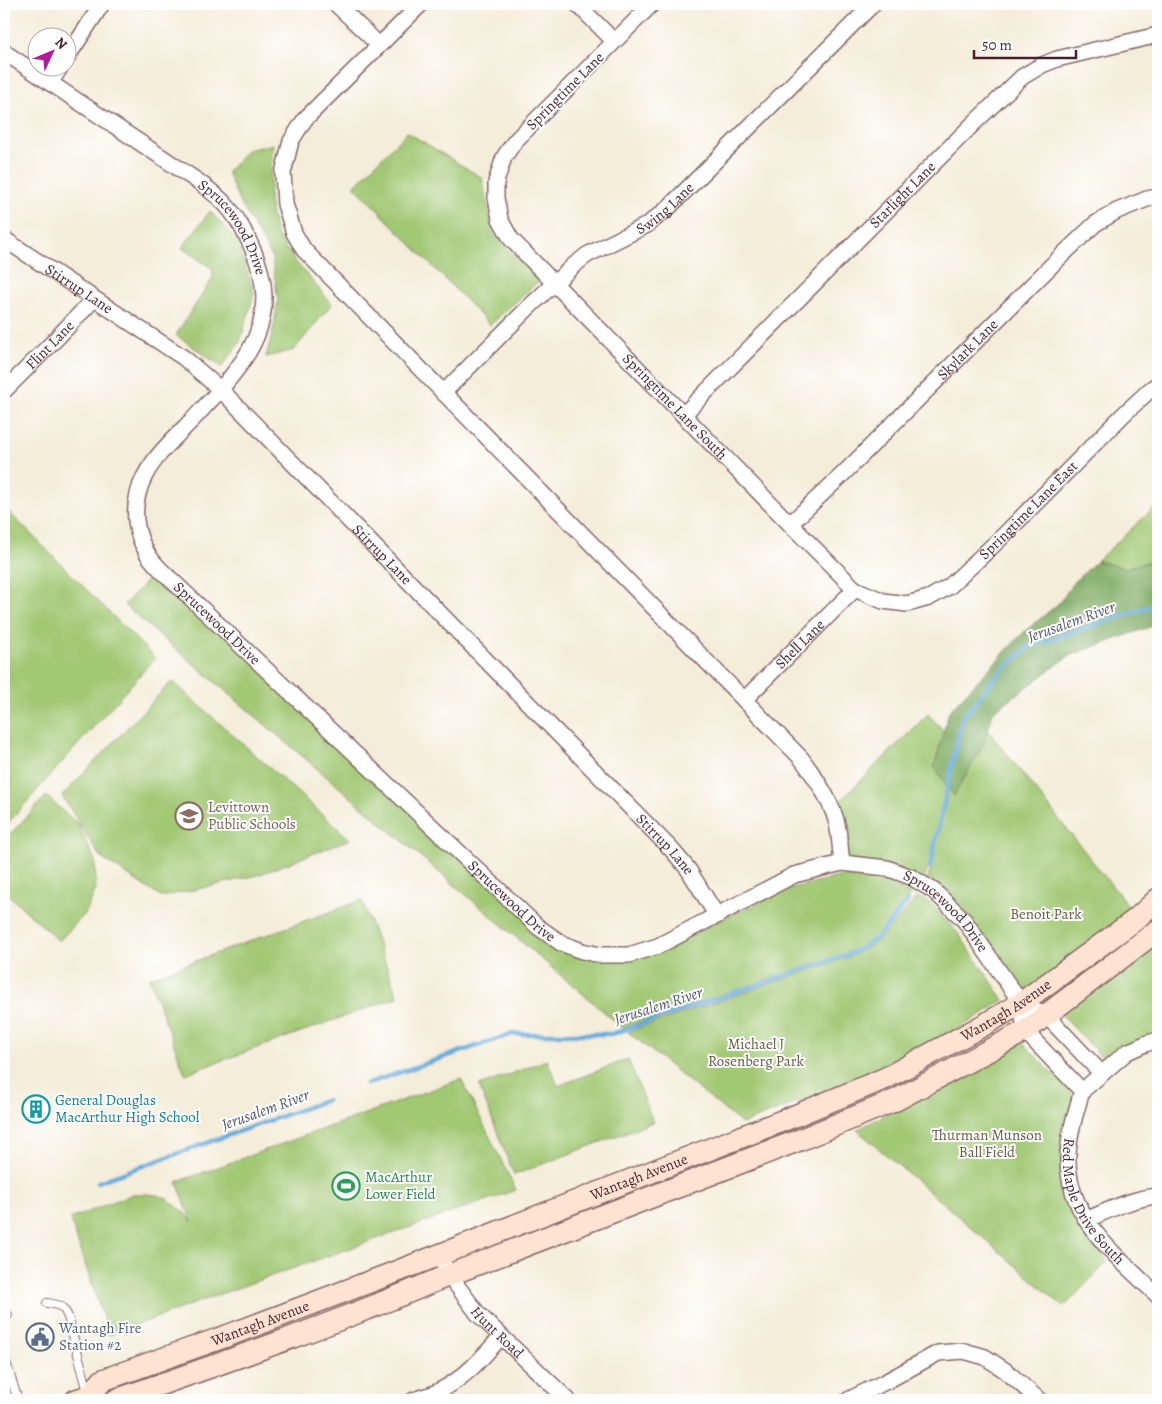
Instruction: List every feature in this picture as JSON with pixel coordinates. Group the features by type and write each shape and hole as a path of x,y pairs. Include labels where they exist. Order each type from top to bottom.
{"main road":[{"name":"Wantagh Avenue","path":"89,1399 103,1380 384,1276 792,1117 886,1078 1021,1003 1135,920 1158,899"},
{"name":"Wantagh Avenue","path":"116,1400 230,1360 402,1295 888,1103 1025,1031 1158,930"},
{"path":"223,1337 230,1360"}],"street":[{"path":"78,41 102,4"},
{"path":"336,4 379,45"},
{"path":"421,4 305,119 292,141 283,173 285,204 294,233 304,250 801,758 827,797 836,821 842,863"},
{"path":"577,4 614,41"},
{"name":"Springtime Lane","path":"496,189 499,171 504,158 515,141 652,4"},
{"name":"Swing Lane","path":"443,393 528,308 586,255 647,225 667,209 873,4"},
{"name":"Starlight Lane","path":"683,415 1022,77 1042,65 1057,59 1158,34"},
{"name":"Sprucewood Drive","path":"4,52 199,182 225,204 242,227 257,256 264,281 262,320 250,350 222,390 158,456 147,470 138,493 136,512 138,531 145,550 161,570 538,927 562,943 582,951 600,955 629,955 658,946 794,875 842,863 887,868 911,877 934,891 964,920 1021,1003"},
{"path":"50,82 53,78"},
{"name":"Springtime Lane South","path":"496,189 500,219 511,239 855,589 883,601"},
{"name":"Skylark Lane","path":"790,524 842,476 1095,224 1117,210 1147,199 1158,198"},
{"name":"Stirrup Lane","path":"4,239 184,358 222,390 672,850 688,869 717,916"},
{"name":"Flint Lane","path":"4,391 94,299"},
{"name":"Springtime Lane East","path":"883,601 907,604 929,598 950,586 1004,535 1125,413 1158,384"},
{"name":"Shell Lane","path":"744,700 855,589"},
{"path":"1021,1003 1046,1015 1102,1074"},
{"path":"1021,1003 1025,1031 1082,1091 1127,1052 1158,1040"},
{"name":"Red Maple Drive South","path":"1082,1091 1073,1124 1068,1155 1070,1178 1075,1200 1086,1220 1103,1243 1158,1296"},
{"path":"1086,1220 1136,1200 1158,1196"},
{"name":"Hunt Road","path":"440,1254 449,1275 478,1314 568,1400"},
{"path":"414,1400 440,1391 461,1377 501,1337"},
{"path":"848,1400 938,1353 964,1351 985,1356 1006,1371 1039,1400"}],"lane":[{"path":"47,1303 64,1309 68,1317 89,1399"},
{"path":"4,1356 18,1400"}],"green space":[{"path":"407,132 482,178 493,233 539,281 490,325 354,186"},
{"path":"273,144 269,200 276,234 295,261 332,304 294,350 266,357 278,301 272,257 239,201 227,172 247,150"},
{"path":"210,211 237,241 254,293 240,342 222,367 176,335 213,278 213,269 182,248"},
{"path":"1158,504 1158,564 1151,561 1125,568 1097,561"},
{"path":"7,510 155,658 8,823 4,819 4,512"},
{"path":"1097,561 1125,568 1151,561 1158,564 1158,624 1069,656 993,712 984,744 954,796 934,767 949,711 1023,633 1059,603 1074,582"},
{"path":"157,570 539,930 580,953 659,948 791,888 842,876 880,879 911,894 876,937 853,951 623,1028 124,605"},
{"path":"172,681 350,839 258,875 161,897 100,857 62,796"},
{"path":"928,714 956,744 928,869 922,882 845,861 834,807"},
{"name":"Benoit Park","path":"975,714 1145,927 1072,982 1158,921 1158,1036 1106,1062 1048,1000 1030,1013 925,884 931,869 964,721"},
{"path":"46,796 78,824 95,861 96,889 85,914 59,941 4,891 4,841"},
{"name":"Michael J Rosenberg Park","path":"917,897 930,903 958,933 1004,1000 952,1033 883,1066 807,1099 742,1124 628,1032 854,955 878,941"},
{"path":"362,900 398,997 185,1074 149,978"},
{"name":"Thurman Munson Ball Field","path":"1021,1041 1075,1097 1061,1148 1068,1199 1107,1262 1064,1307 857,1130"},
{"path":"628,1059 653,1122 514,1175 479,1086 547,1060 558,1086"},
{"name":"MacArthur Lower Field","path":"461,1079 516,1190 109,1335 70,1219 133,1194 146,1194 168,1199 184,1212 192,1222 177,1182"}],"waterway":[{"name":"Jerusalem River","path":"930,867 962,719 997,675 1029,647 1158,604"},
{"name":"Jerusalem River","path":"366,1084 512,1034 612,1034 853,953 877,938 908,901"},
{"name":"Jerusalem River","path":"98,1182 327,1100"}],"place":[{"name":"Levittown Public Schools","path":"189,816"},
{"name":"General Douglas MacArthur High School","path":"36,1109"},
{"name":"MacArthur Lower Field","path":"346,1186"},
{"name":"Wantagh Fire Station #2","path":"40,1337"}]}
